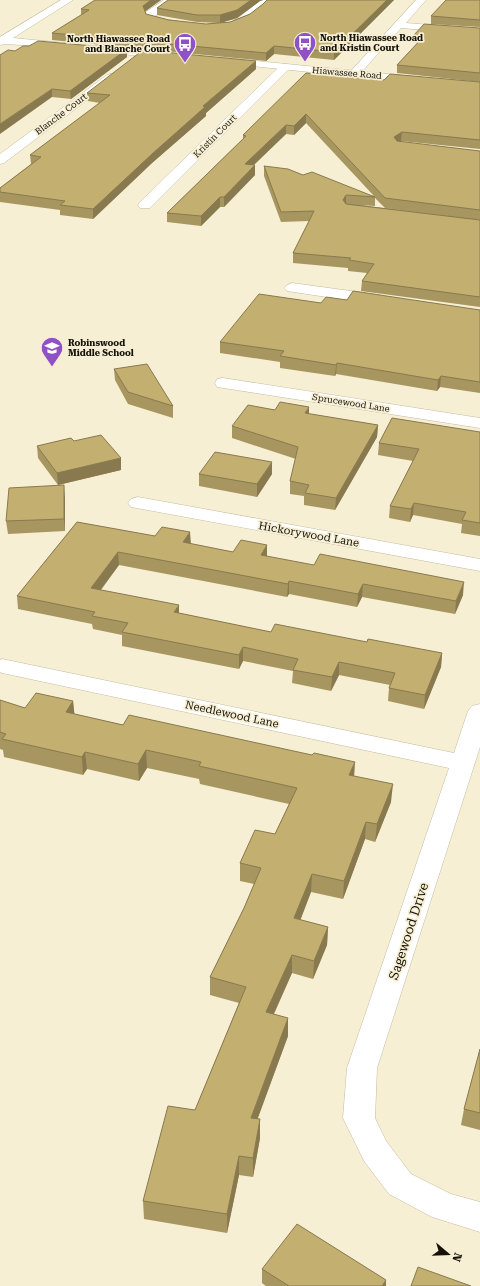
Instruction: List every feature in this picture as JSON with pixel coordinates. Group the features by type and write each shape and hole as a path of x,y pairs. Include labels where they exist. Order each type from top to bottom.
{"street":[{"path":"1,40 68,0"},
{"path":"171,0 149,14 150,18 159,22 183,24"},
{"path":"213,26 240,22 267,0"},
{"path":"354,74 421,0"},
{"path":"398,25 480,32"},
{"path":"1,40 179,57"},
{"path":"129,63 142,53"},
{"name":"Hiawassee Road","path":"217,61 425,81"},
{"name":"Kristin Court","path":"145,205 285,67"},
{"name":"Blanche Court","path":"0,160 117,72"},
{"path":"292,288 394,302"},
{"name":"Sprucewood Lane","path":"223,383 480,423"},
{"name":"Hickorywood Lane","path":"138,503 480,565"},
{"name":"Needlewood Lane","path":"2,666 463,763"},
{"name":"Sagewood Drive","path":"480,711 362,1068 359,1118 375,1151 400,1184 444,1207 480,1217"}],"building":[{"path":"95,0 151,0 143,6 146,14 169,20 206,24 230,22 250,14 267,0 387,0 334,52 274,46 266,53 52,33 89,10 81,9"},
{"path":"168,0 251,0 237,10 220,15 197,15 157,8"},
{"path":"446,0 480,0 480,20 431,16"},
{"path":"424,24 480,28 480,73 397,65 424,36 414,35"},
{"path":"38,41 127,49 70,91 52,89 0,124 0,55 8,50 15,51 23,46 29,46"},
{"path":"143,50 256,61 203,106 205,107 93,209 60,205 65,201 0,192 0,188 41,157 30,155 110,95 87,93"},
{"path":"306,73 384,80 390,74 480,82 480,140 402,132 394,137 397,141 480,151 480,210 385,198 306,114 294,126 286,125 245,164 255,165 224,197 220,197 201,216 167,213 246,136 243,135"},
{"path":"264,166 288,169 303,175 312,172 375,197 346,195 343,200 346,204 480,220 480,297 362,281 374,264 349,260 351,258 293,253 314,211 281,212"},
{"path":"353,291 480,310 480,382 441,376 438,380 337,363 336,365 280,356 284,351 220,342 259,294 321,303 326,297 347,300"},
{"path":"147,364 173,406 128,392 114,369"},
{"path":"280,402 309,407 305,413 378,425 336,498 305,493 309,485 290,481 298,447 232,426 248,405 275,410"},
{"path":"392,418 480,432 480,523 462,520 466,512 414,503 411,509 390,506 419,449 379,443"},
{"path":"101,435 121,458 57,473 37,446 71,438 74,441"},
{"path":"215,452 272,462 257,484 199,474"},
{"path":"64,485 64,519 6,521 9,488"},
{"path":"77,522 155,536 162,527 190,532 183,542 233,552 241,540 267,545 261,555 314,565 320,554 464,582 456,601 363,584 358,594 289,581 288,584 118,552 91,588 179,605 174,612 271,632 275,624 367,642 368,639 442,653 425,695 389,688 395,673 339,662 332,677 293,670 298,659 243,647 239,655 122,632 128,623 92,616 95,612 17,596"},
{"path":"36,693 73,701 66,712 123,725 129,715 312,755 314,753 355,762 349,775 393,784 377,824 366,822 344,881 312,874 294,918 328,927 314,961 292,955 266,1012 288,1018 251,1118 260,1119 253,1158 239,1156 227,1214 143,1201 168,1106 195,1110 246,987 210,977 244,908 261,868 240,863 255,830 275,834 297,788 199,766 201,762 146,750 138,764 85,752 82,757 2,739 6,734 0,732 0,700 25,708"},
{"path":"480,1049 480,1113 464,1109"},
{"path":"297,1224 386,1280 382,1286 289,1286 262,1269"},
{"path":"418,1267 471,1286 411,1286"}],"place":[{"name":"North Hiawassee Road and Kristin Court","path":"305,62"},
{"name":"North Hiawassee Road and Blanche Court","path":"185,64"},
{"name":"Robinswood Middle School","path":"52,368"}]}
